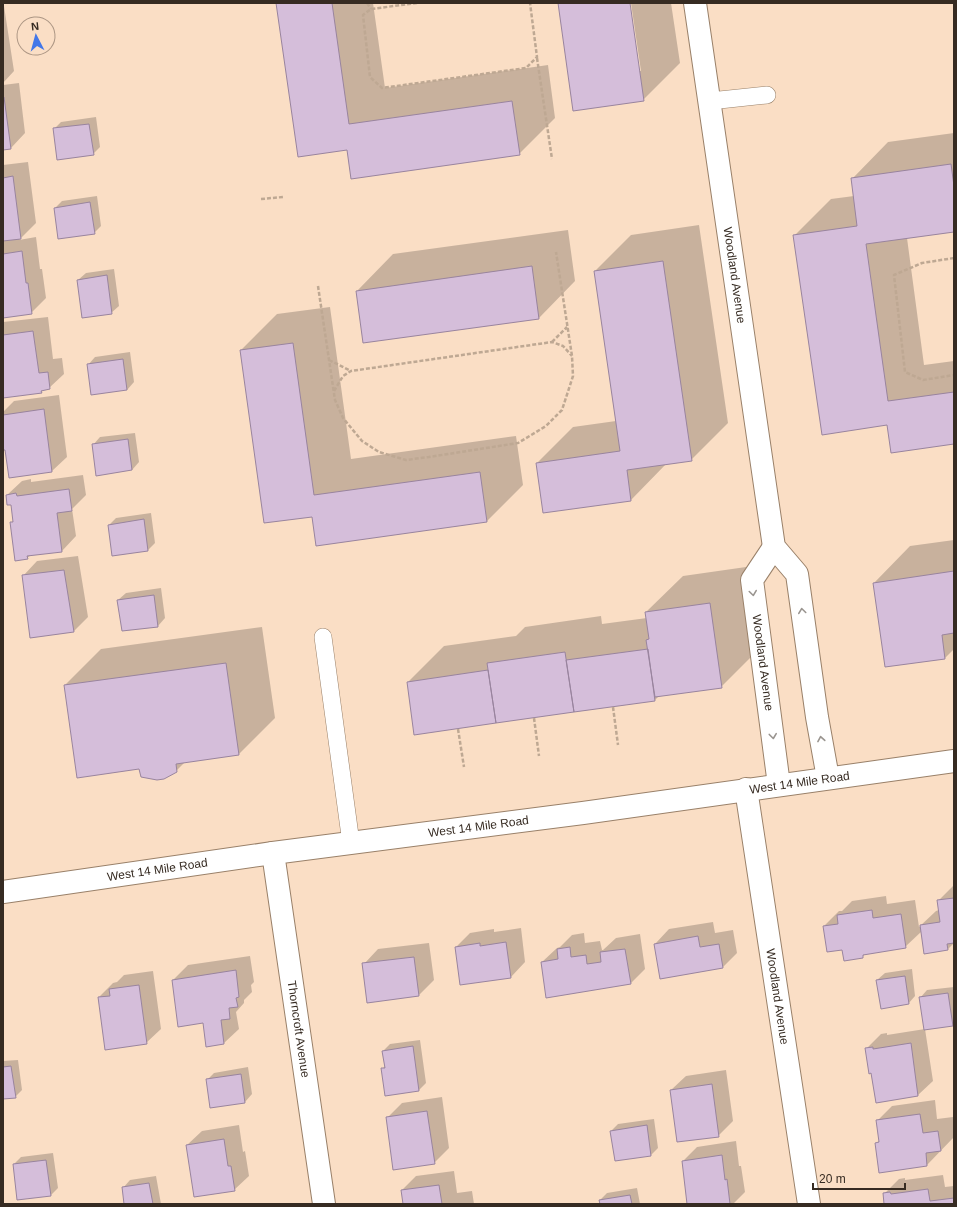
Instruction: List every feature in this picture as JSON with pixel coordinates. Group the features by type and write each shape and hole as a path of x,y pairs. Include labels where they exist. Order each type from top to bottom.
{"street":[{"name":"Woodland Avenue","path":"695,3 774,547 752,580 779,785"},
{"path":"774,547 797,574 828,778"},
{"name":"West 14 Mile Road","path":"3,892 351,843 583,813 954,760"},
{"name":"Woodland Avenue","path":"746,789 809,1204"},
{"name":"Thorncroft Avenue","path":"273,854 324,1204"}],"lane":[{"path":"710,101 767,95"},
{"path":"323,637 351,843"}],"path":[{"path":"367,3 371,9"},
{"path":"417,3 371,9 363,15 370,77 382,88 526,68 537,57"},
{"path":"530,3 552,159"},
{"path":"261,199 283,197"},
{"path":"318,286 334,391 334,400 343,418 362,441 379,452 406,460 429,457 518,443 546,426 562,410 573,376 572,356 556,252"},
{"path":"954,258 922,263 894,275 905,372 922,380 954,375"},
{"path":"552,342 567,327"},
{"path":"334,391 343,376 351,371 552,342 563,346 572,356"},
{"path":"329,360 351,371"},
{"path":"613,707 618,745"},
{"path":"534,718 539,756"},
{"path":"458,729 464,767"}],"building":[{"path":"276,3 332,3 349,124 512,101 520,155 351,179 347,150 298,157"},
{"path":"558,3 630,3 644,101 573,111"},
{"path":"3,97 11,149 3,150"},
{"path":"89,124 94,155 57,160 53,128"},
{"path":"951,164 954,186 954,232 866,244 888,401 954,392 954,444 891,453 887,425 822,435 793,235 857,226 851,178"},
{"path":"13,176 21,239 3,241 3,178"},
{"path":"90,202 95,234 58,239 54,208"},
{"path":"22,251 32,314 3,318 3,254"},
{"path":"663,261 692,461 627,470 631,501 543,513 536,463 620,451 594,271"},
{"path":"532,266 539,319 363,343 356,291"},
{"path":"107,275 112,314 82,318 77,280"},
{"path":"33,331 39,373 48,372 50,389 41,391 42,393 3,398 3,335"},
{"path":"293,343 314,495 480,472 487,522 316,546 312,517 264,523 240,350"},
{"path":"123,359 127,390 91,395 87,364"},
{"path":"44,409 52,472 9,478 5,450 3,450 3,415"},
{"path":"128,439 132,470 96,476 92,444"},
{"path":"69,489 72,511 57,513 62,552 27,556 28,559 15,561 10,522 13,522 11,505 7,505 6,495 16,493 17,496"},
{"path":"144,519 148,551 112,556 108,525"},
{"path":"64,570 74,632 30,638 22,575"},
{"path":"954,571 954,633 942,635 945,659 885,667 873,583"},
{"path":"154,595 158,627 122,631 117,600"},
{"path":"710,603 722,688 655,697 646,640 649,639 645,612"},
{"path":"648,649 655,701 574,712 566,660"},
{"path":"565,652 574,712 496,723 487,663"},
{"path":"226,663 239,755 176,764 177,772 164,779 157,780 141,777 139,769 77,778 64,685"},
{"path":"488,670 496,723 414,735 407,682"},
{"path":"954,898 954,943 947,944 948,950 924,954 920,925 940,922 937,900"},
{"path":"872,910 873,918 901,914 906,948 863,955 863,958 844,961 842,950 827,952 823,926 838,924 837,915"},
{"path":"698,936 700,947 719,944 723,968 660,979 654,944"},
{"path":"506,942 511,978 460,985 455,947 480,943 480,946"},
{"path":"570,947 571,957 586,955 587,964 601,962 600,952 625,949 631,984 546,998 541,962 558,959 557,949"},
{"path":"414,957 419,996 367,1003 362,963"},
{"path":"236,970 239,997 236,998 238,1007 229,1008 230,1019 221,1020 224,1044 206,1047 203,1023 178,1027 172,980"},
{"path":"905,976 909,1004 881,1009 876,980"},
{"path":"139,985 147,1044 105,1050 98,997 110,996 109,989"},
{"path":"948,993 953,1026 924,1030 919,997"},
{"path":"911,1043 918,1096 876,1103 865,1048 873,1047 873,1049"},
{"path":"413,1046 419,1091 385,1096 381,1068 385,1068 382,1051"},
{"path":"11,1066 16,1098 3,1099 3,1067"},
{"path":"241,1074 245,1103 210,1108 206,1079"},
{"path":"712,1084 719,1137 677,1142 670,1090"},
{"path":"427,1111 435,1164 393,1170 386,1117"},
{"path":"920,1114 923,1133 938,1131 941,1151 926,1153 927,1166 879,1173 875,1143 879,1142 876,1120"},
{"path":"647,1125 651,1156 615,1161 610,1131"},
{"path":"224,1139 228,1166 231,1166 235,1191 194,1197 186,1145"},
{"path":"722,1155 730,1204 687,1204 682,1161"},
{"path":"46,1160 51,1196 17,1200 13,1164"},
{"path":"149,1183 153,1204 124,1204 122,1187"},
{"path":"439,1185 442,1204 403,1204 401,1190"},
{"path":"928,1189 930,1201 954,1198 954,1204 884,1204 883,1193 890,1192 891,1194"},
{"path":"630,1195 632,1204 600,1204 599,1200"}]}
